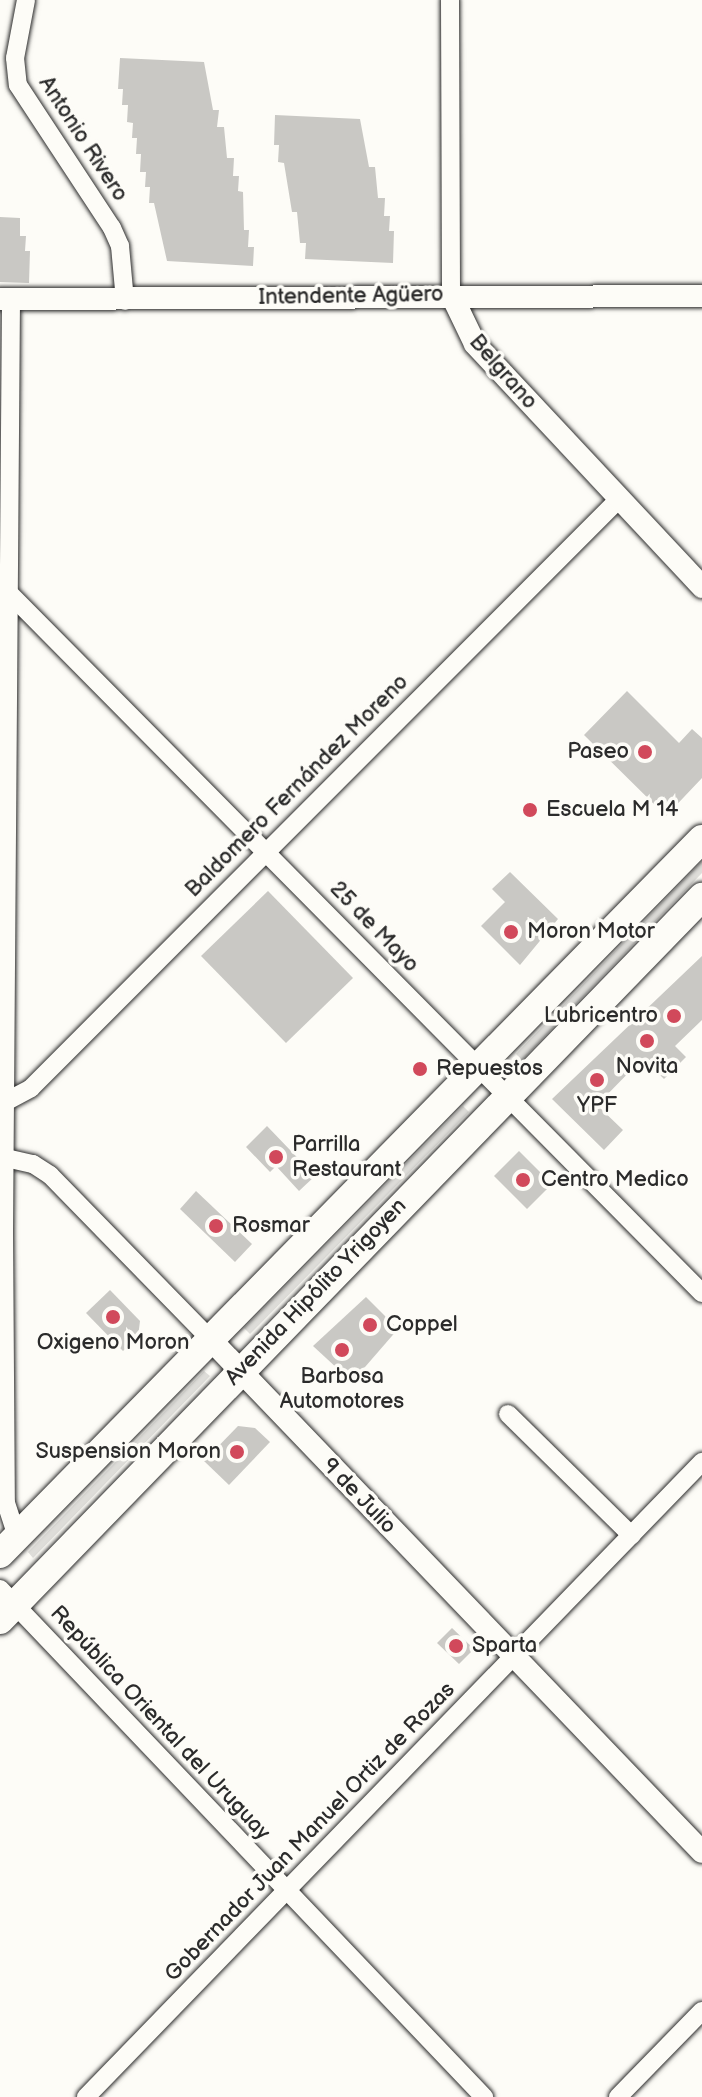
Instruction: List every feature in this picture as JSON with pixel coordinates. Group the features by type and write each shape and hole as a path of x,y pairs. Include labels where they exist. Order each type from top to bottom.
{"main road":[{"name":"Avenida Hipólito Yrigoyen","path":"8,1545 702,839"},
{"name":"Avenida Hipólito Yrigoyen","path":"5,1605 240,1370 702,897"}],"street":[{"name":"Antonio Rivero","path":"26,0 15,58 18,85 112,228 120,246 125,301"},
{"name":"Belgrano","path":"450,0 451,294 475,344 702,587"},
{"name":"Intendente Agüero","path":"5,299 125,301 451,294 702,296"},
{"path":"5,299 5,556 11,595 4,835 7,1101 2,1233 8,1545"},
{"name":"Baldomero Fernández Moreno","path":"7,1101 31,1088 618,500"},
{"name":"25 de Mayo","path":"11,595 267,851 505,1099 702,1293"},
{"name":"9 de Julio","path":"6,1158 33,1164 50,1175 702,1852"},
{"path":"508,1414 631,1535"},
{"name":"Gobernador Juan Manuel Ortiz de Rozas","path":"86,2097 702,1462"},
{"name":"República Oriental del Uruguay","path":"5,1605 484,2097"},
{"path":"618,2097 702,2011"}],"shaded area":[{"path":"702,861 702,873 522,1060 516,1054"},
{"path":"463,1106 469,1112 250,1334 244,1328"},
{"path":"204,1371 210,1376 33,1558 28,1552"}],"building":[{"path":"120,58 204,62 213,110 219,110 217,127 224,127 227,158 234,158 233,176 239,176 238,191 243,192 244,230 249,230 248,247 254,247 253,266 167,261 154,203 149,203 150,187 145,187 146,172 140,172 141,154 136,154 137,138 132,138 133,123 127,122 128,105 122,105 123,89 118,89"},
{"path":"275,115 360,119 369,167 375,167 378,198 385,198 384,216 390,216 389,231 394,231 393,263 305,259 306,243 300,243 297,212 292,212 284,163 278,162 279,145 274,145"},
{"path":"0,217 20,218 20,236 26,236 25,251 30,251 29,283 0,282"},
{"name":"Paseo","path":"627,691 679,743 692,729 702,738 702,778 666,816 584,735"},
{"path":"510,872 558,919 520,965 481,926 505,902 492,889"},
{"path":"268,891 353,978 286,1043 201,956"},
{"path":"702,956 702,1020 675,1046 686,1057 664,1079 643,1058 597,1105 623,1130 604,1150 552,1099"},
{"name":"Parrilla Restaurant","path":"267,1126 315,1176 299,1191 276,1166 270,1172 246,1147"},
{"name":"Centro Medico","path":"519,1151 552,1184 527,1209 494,1176"},
{"name":"Rosmar","path":"196,1191 252,1244 235,1262 180,1209"},
{"name":"Oxigeno Moron","path":"110,1290 140,1321 138,1337 123,1351 86,1313"},
{"path":"366,1297 398,1329 352,1382 313,1346"},
{"name":"Suspension Moron","path":"238,1426 255,1428 270,1442 229,1485 204,1461"},
{"name":"Sparta","path":"452,1628 474,1649 459,1664 437,1643"}],"place":[{"name":"Paseo","path":"645,752"},
{"name":"Escuela M 14","path":"530,810"},
{"name":"Moron Motor","path":"511,932"},
{"name":"Lubricentro","path":"674,1016"},
{"name":"Novita","path":"647,1041"},
{"name":"Repuestos","path":"420,1069"},
{"name":"YPF","path":"597,1080"},
{"name":"Parrilla Restaurant","path":"276,1157"},
{"name":"Centro Medico","path":"523,1180"},
{"name":"Rosmar","path":"216,1226"},
{"name":"Oxigeno Moron","path":"113,1317"},
{"name":"Coppel","path":"370,1325"},
{"name":"Barbosa Automotores","path":"342,1350"},
{"name":"Suspension Moron","path":"237,1452"},
{"name":"Sparta","path":"456,1646"}]}
